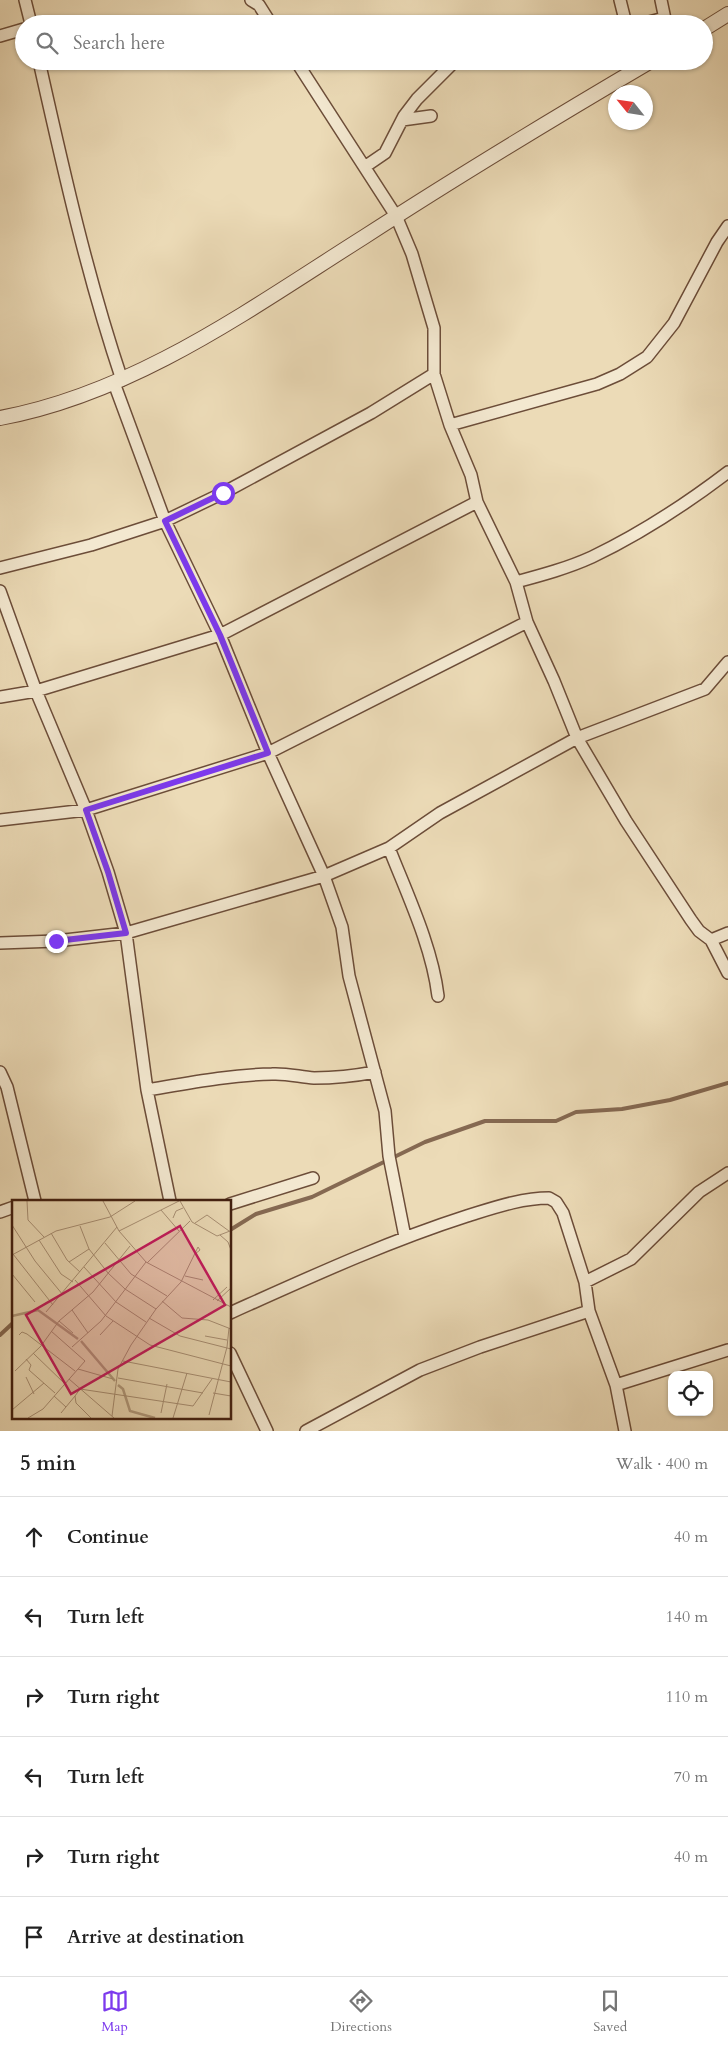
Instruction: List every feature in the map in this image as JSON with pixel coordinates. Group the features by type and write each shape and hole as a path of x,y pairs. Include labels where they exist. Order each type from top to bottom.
{"street":[{"path":"26,0 29,15"},
{"path":"620,0 624,15"},
{"path":"661,0 664,15"},
{"path":"256,2 265,15"},
{"path":"713,23 728,14"},
{"path":"0,36 15,32"},
{"path":"41,70 55,134 118,382 165,521 220,635 268,753 324,876 342,927 350,976 385,1111 388,1156 405,1237"},
{"path":"302,70 396,216 412,254 434,328 434,374 450,424 471,475 477,502 516,582 527,622 577,738 626,821 691,920 699,931 711,940 728,973"},
{"path":"366,166 385,153 402,120 417,99 446,70"},
{"path":"0,418 50,406 118,382 220,328 533,130 634,70"},
{"path":"402,120 431,116"},
{"path":"450,424 597,384 620,374 647,357 674,324 717,242 728,226"},
{"path":"0,568 91,545 165,521 223,493 363,417 434,374"},
{"path":"516,582 547,574 592,557 693,498 728,472"},
{"path":"0,697 36,691 220,635 477,502"},
{"path":"0,591 36,691 86,810 108,872 126,933 147,1090 170,1200"},
{"path":"0,820 86,810 268,753 527,622"},
{"path":"0,943 56,941 126,933 324,876 389,848 440,813 577,738 705,689 728,662"},
{"path":"389,848 421,929 438,996"},
{"path":"711,940 728,933"},
{"path":"0,1072 35,1200"},
{"path":"147,1090 239,1076 275,1074 313,1078 346,1077 375,1072"},
{"path":"585,1282 631,1259 699,1192 728,1172"},
{"path":"231,1204 313,1178"},
{"path":"231,1313 405,1237 501,1206 549,1198 556,1202 562,1213 585,1282 589,1311 616,1384 626,1431"},
{"path":"0,1212 12,1208"},
{"path":"306,1431 420,1370 480,1347 589,1311"},
{"path":"616,1384 728,1350"},
{"path":"231,1355 267,1431"}],"waterway":[{"path":"231,1229 256,1214 312,1197 425,1142 485,1121 556,1121 576,1112 622,1109 670,1100 728,1083"},
{"path":"0,1335 12,1324"}],"route":[{"path":"56,941 126,933 108,872 86,810 268,753 220,635 165,521 223,493"}]}
